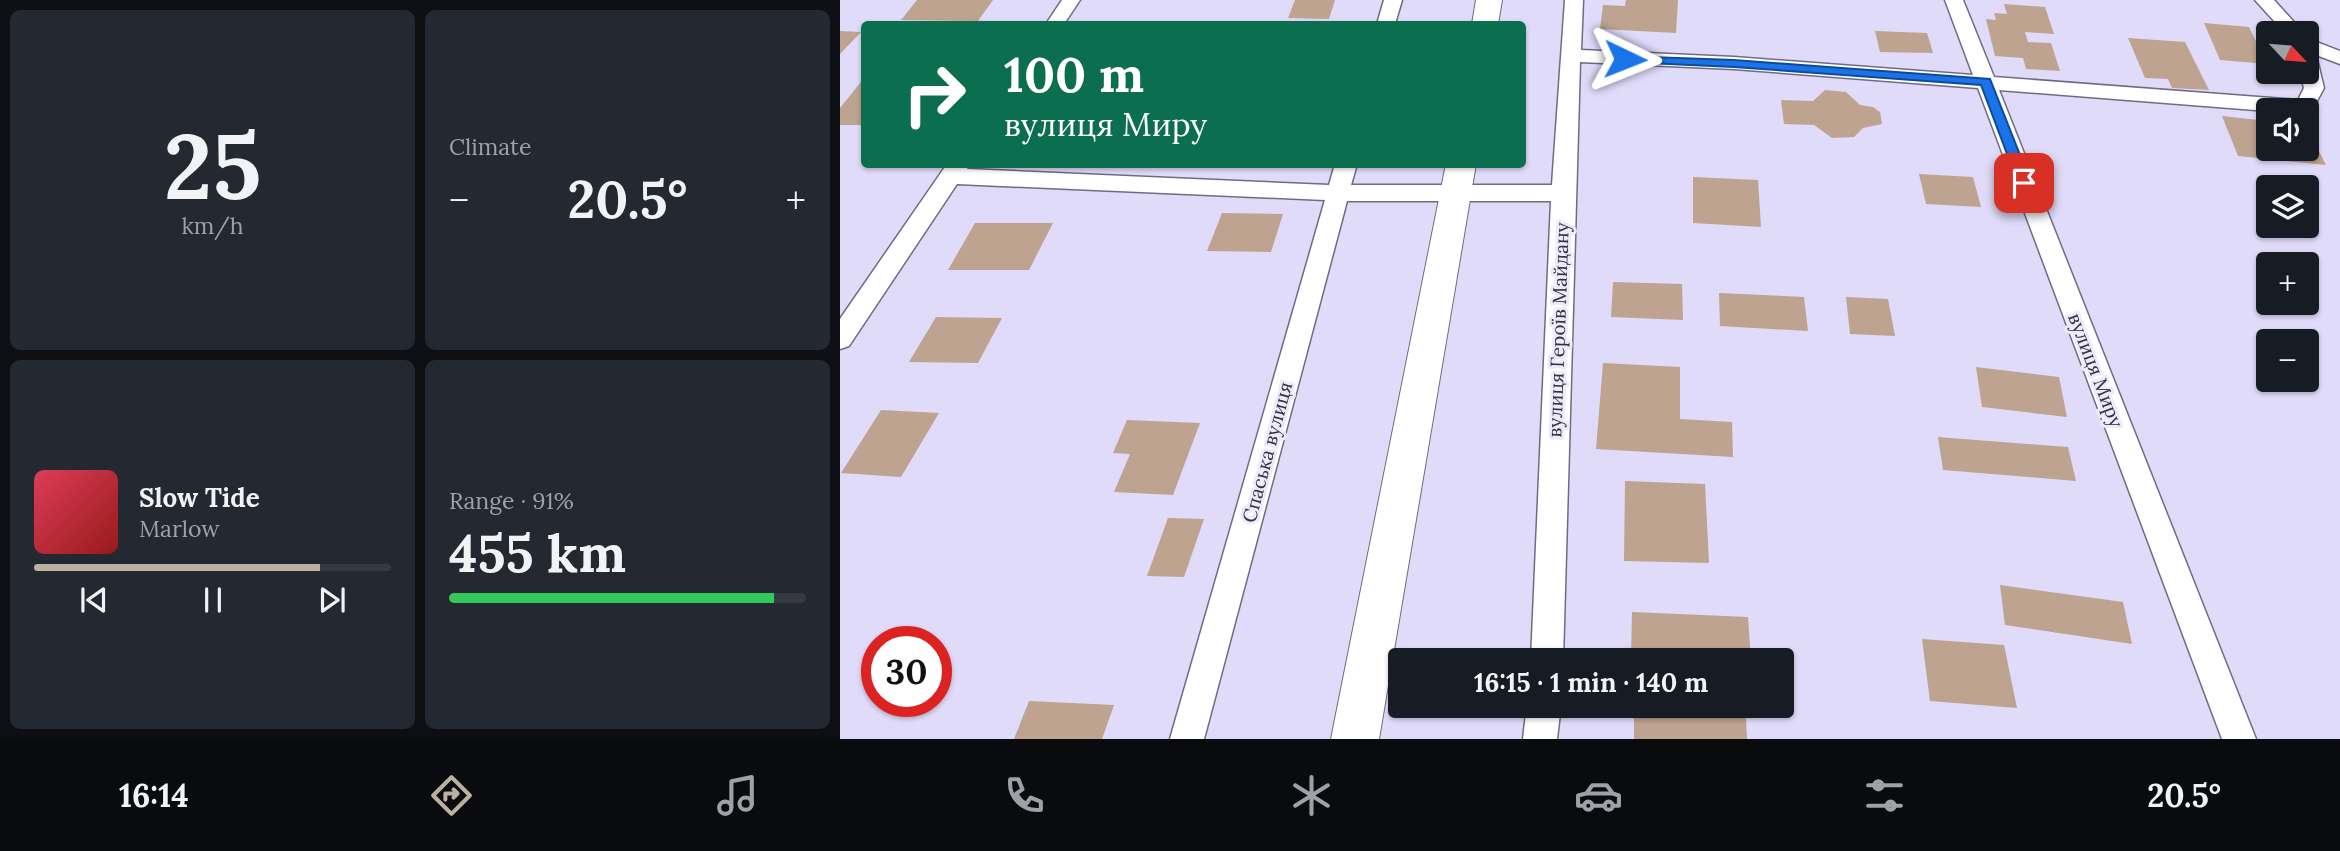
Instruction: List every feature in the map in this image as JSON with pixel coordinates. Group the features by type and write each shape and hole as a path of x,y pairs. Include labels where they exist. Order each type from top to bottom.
{"street":[{"path":"1057,21 1071,0"},
{"path":"1387,21 1394,0"},
{"path":"1486,21 1489,0"},
{"name":"вулиця Героїв Майдану","path":"1547,648 1563,193 1574,0"},
{"name":"вулиця Миру","path":"1954,0 2239,739"},
{"path":"2264,0 2284,21"},
{"path":"2319,49 2340,58"},
{"path":"1570,57 1734,63 2304,107 2314,88 2313,84"},
{"name":"Спаська вулиця","path":"1187,739 1345,168"},
{"path":"840,340 955,170 1338,193 1458,179 1563,193"},
{"path":"1356,739 1458,179"},
{"path":"1540,739 1542,718"}],"building":[{"path":"917,0 993,0 978,21 901,20"},
{"path":"1295,0 1335,0 1329,19 1288,18"},
{"path":"1626,0 1678,0 1676,33 1600,29 1603,5 1625,6"},
{"path":"2004,4 2045,7 2054,34 2025,32 2028,42 2051,43 2060,71 2026,69 2023,58 1995,56 1986,19 1996,20 1994,13 2007,14"},
{"path":"2204,23 2249,27 2256,41 2256,63 2220,60"},
{"path":"840,31 861,32 840,54"},
{"path":"1875,31 1927,33 1933,53 1880,52"},
{"path":"2128,38 2185,42 2209,90 2172,88 2168,79 2145,78"},
{"path":"861,82 861,125 840,125 840,108"},
{"path":"1825,90 1846,92 1860,105 1873,107 1880,112 1882,124 1863,128 1854,137 1832,138 1814,125 1784,124 1781,100 1813,101"},
{"path":"2222,116 2256,120 2256,158 2238,156"},
{"path":"2319,151 2326,165 2287,161 2319,161"},
{"path":"1919,174 1973,177 1981,207 1926,204"},
{"path":"1693,177 1758,180 1761,227 1693,223"},
{"path":"1222,213 1283,214 1271,252 1207,251"},
{"path":"975,223 1053,223 1029,270 948,270"},
{"path":"1613,282 1682,284 1683,320 1611,317"},
{"path":"1719,293 1804,297 1808,331 1720,326"},
{"path":"1846,297 1888,299 1895,336 1850,334"},
{"path":"936,317 1002,318 978,363 909,362"},
{"path":"1603,363 1680,367 1680,419 1732,422 1733,457 1596,449"},
{"path":"1976,367 2059,377 2067,417 1982,407"},
{"path":"881,410 939,413 901,477 841,473"},
{"path":"1127,420 1200,423 1173,495 1114,492 1130,454 1113,453"},
{"path":"1938,437 2068,447 2076,481 1943,470"},
{"path":"1625,481 1705,484 1709,563 1624,561"},
{"path":"1168,518 1204,519 1184,577 1147,576"},
{"path":"2000,585 2123,602 2132,644 2005,625"},
{"path":"1632,612 1748,617 1750,648 1631,648"},
{"path":"1922,639 2004,645 2017,708 1930,701"},
{"path":"1029,701 1114,705 1102,739 1014,739"},
{"path":"1634,718 1746,718 1747,739 1634,739"}],"route":[{"path":"1625,59 1734,63 1985,82 2024,183"}]}
